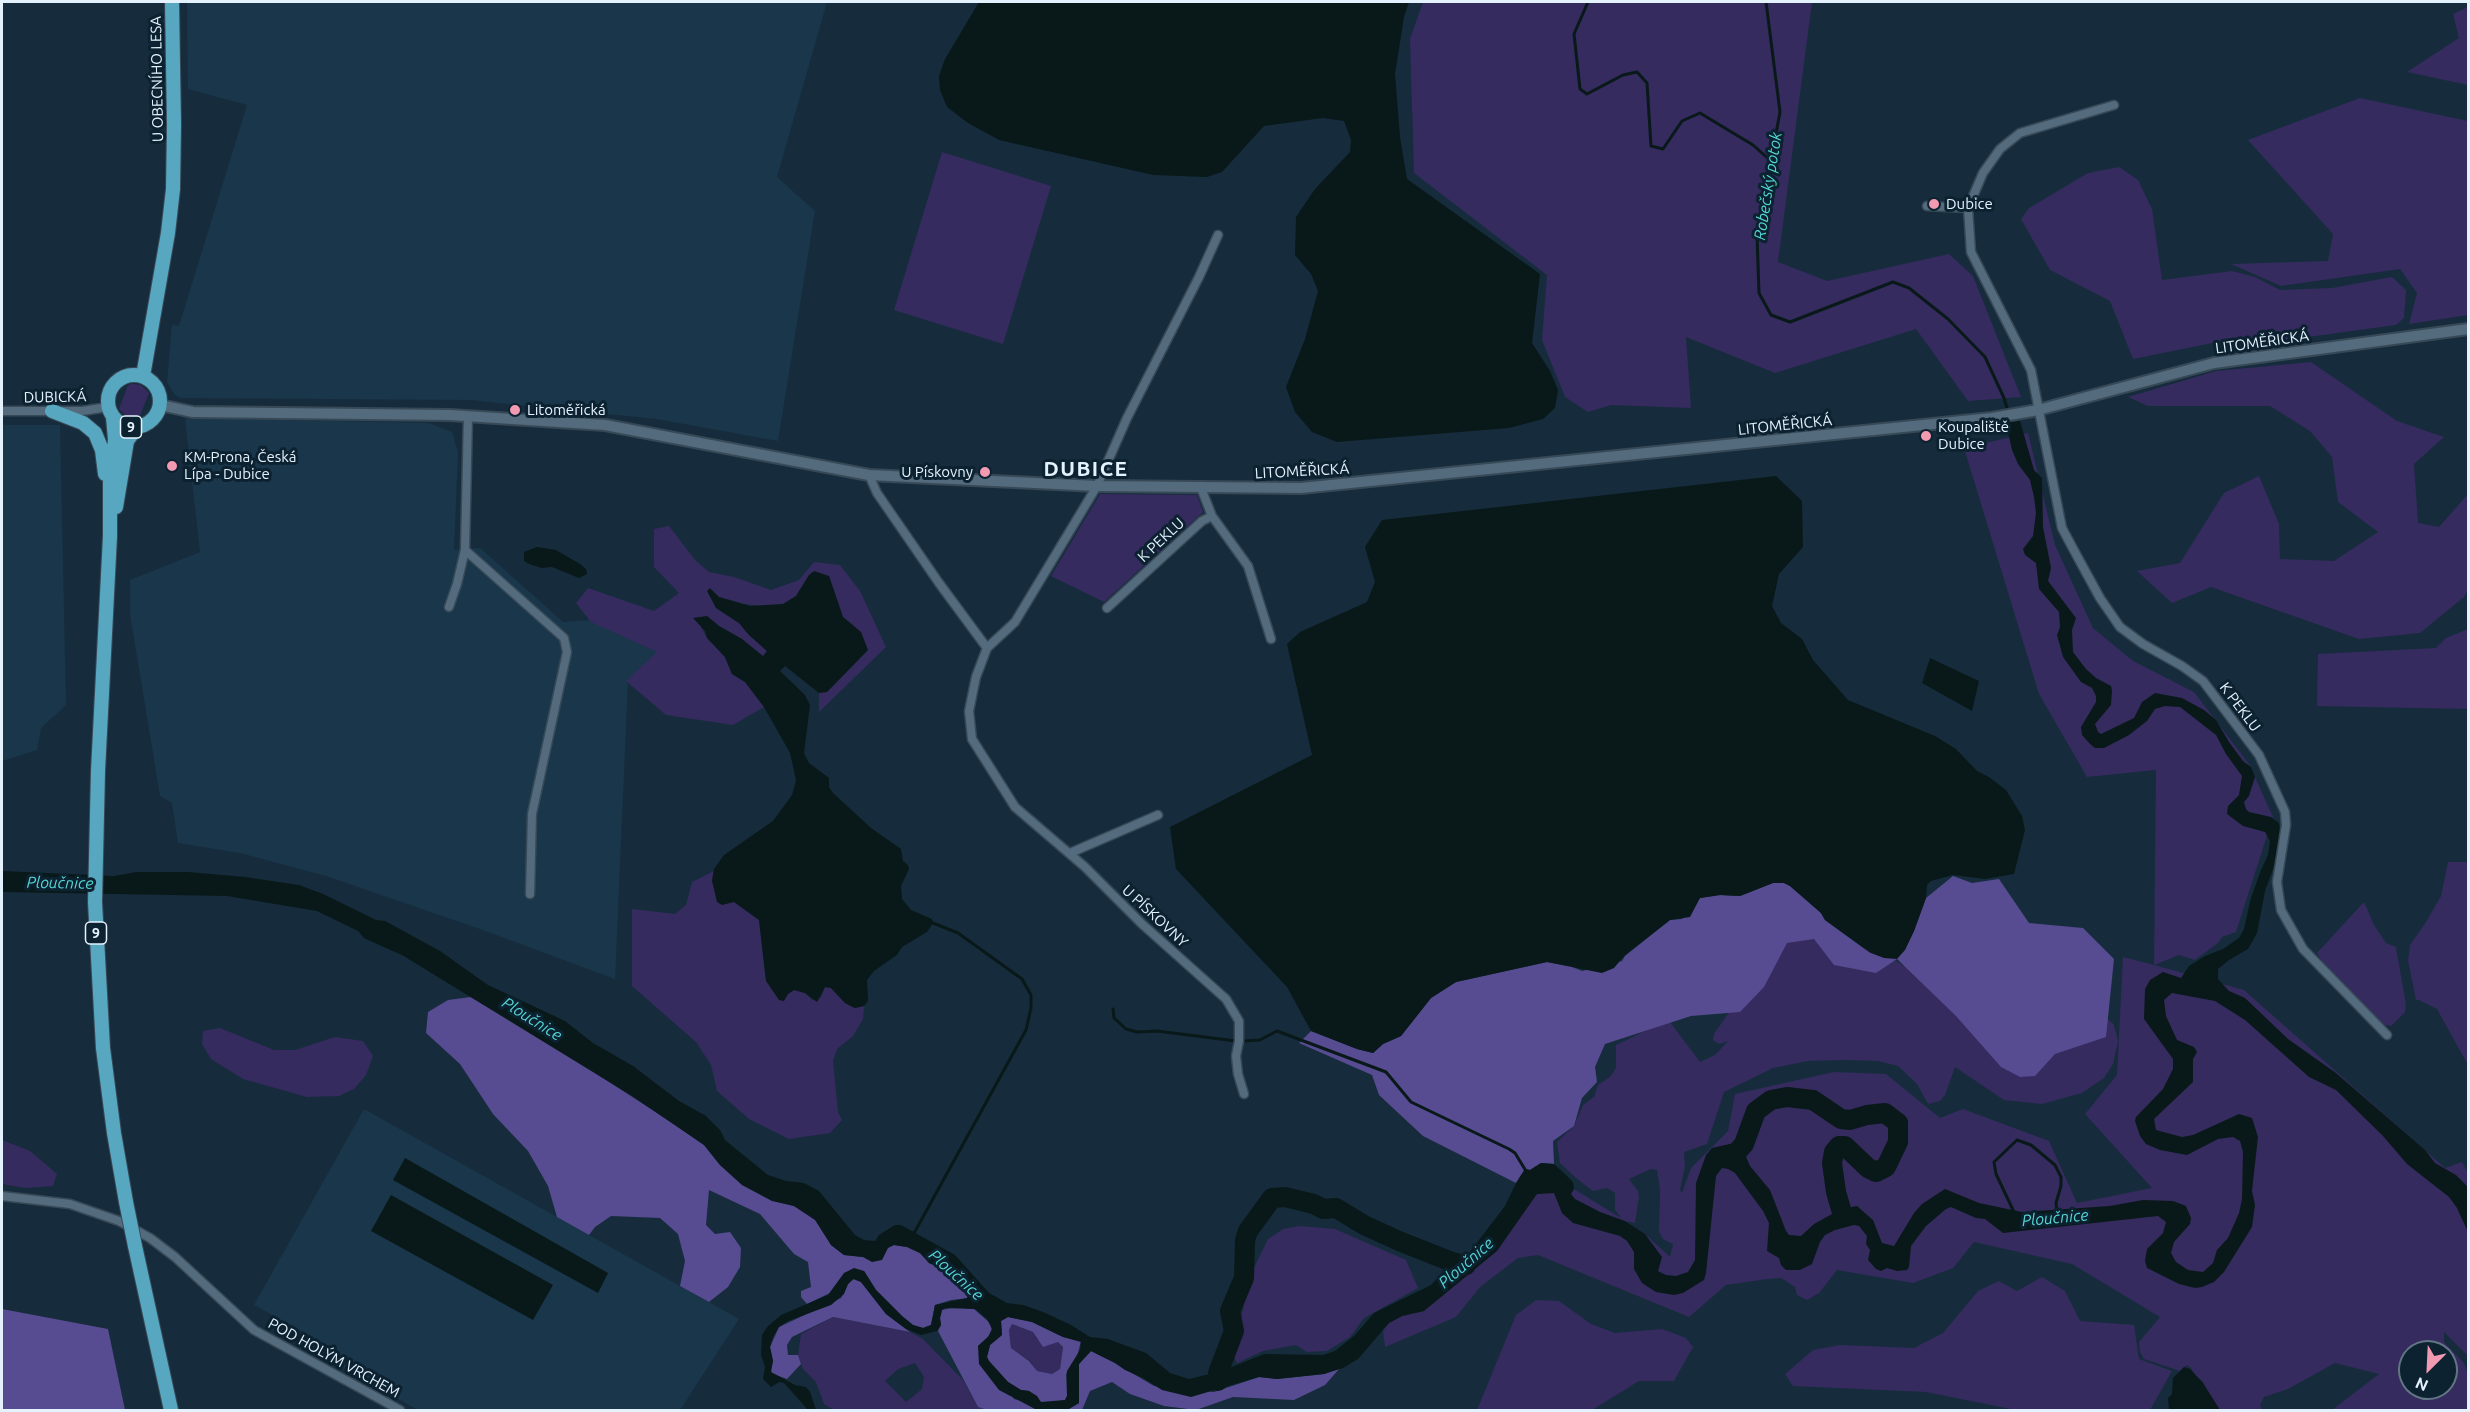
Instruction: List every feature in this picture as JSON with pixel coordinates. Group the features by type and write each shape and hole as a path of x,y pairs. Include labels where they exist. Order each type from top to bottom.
{"main road":[{"name":"U OBECNÍHO LESA","path":"143,376 168,233 174,155 172,2"},
{"name":"9","path":"110,536 129,436 137,427 152,420 160,405 156,388 143,376 126,376 116,382 110,391 114,440 110,480 110,536 97,782 95,912 99,999 114,1132 135,1246 171,1410"},
{"path":"52,411 83,423 98,438 102,450 110,536"},
{"name":"9","path":"111,412 121,424 137,427"}],"street":[{"path":"1927,206 1968,208 1989,165 2000,149 2020,134 2114,105"},
{"name":"K PEKLU","path":"1968,208 1971,252 2031,370 2062,528 2100,598 2120,627 2202,681 2259,755 2285,812 2286,825 2277,882 2281,910 2303,949 2387,1035"},
{"path":"869,476 877,493 987,648 1015,622 1097,486 1127,418 1199,278 1218,235"},
{"name":"LITOMĚŘICKÁ","path":"160,405 193,412 468,416 605,425 869,476 1097,486 1301,489 1992,418 2026,413 2214,363 2469,329"},
{"name":"DUBICKÁ","path":"2,411 111,412"},
{"path":"449,607 465,550 468,416"},
{"path":"1201,488 1212,516 1248,566 1271,639"},
{"name":"K PEKLU","path":"1107,608 1202,521 1212,516"},
{"path":"465,550 564,638 567,652 532,814 530,894"},
{"name":"U PÍSKOVNY","path":"987,648 976,677 969,711 972,740 1015,807 1056,844 1070,853 1142,924 1226,999 1239,1021 1236,1056 1244,1094"},
{"path":"1070,853 1158,815"},
{"name":"POD HOLÝM VRCHEM","path":"2,1196 70,1204 119,1221 150,1238 175,1257 254,1330 400,1410"}],"shaded area":[{"path":"187,2 827,2 777,177 815,211 778,441 657,419 471,400 181,398 175,395 167,382 172,325 179,326 247,105 188,89"},
{"path":"1423,2 1812,2 1778,262 1827,281 1949,254 1973,276 2021,397 1968,401 1916,329 1775,373 1686,337 1691,408 1611,405 1588,412 1565,397 1542,340 1547,275 1414,173 1410,39"},
{"path":"2468,7 2468,85 2407,72 2459,38 2453,14"},
{"path":"2360,98 2468,121 2468,315 2409,324 2417,293 2400,269 2281,286 2231,264 2328,261 2333,234 2248,140"},
{"path":"942,152 1051,186 1003,344 894,310"},
{"path":"2119,167 2138,180 2152,209 2162,280 2232,271 2255,277 2280,290 2332,288 2392,277 2406,290 2404,318 2396,325 2257,344 2241,344 2232,339 2133,359 2110,301 2050,270 2021,219 2029,208 2088,173"},
{"path":"2311,362 2397,421 2444,437 2414,464 2418,523 2439,527 2468,494 2468,590 2464,597 2420,633 2359,639 2211,587 2172,603 2137,571 2180,563 2224,493 2259,476 2279,524 2280,559 2334,561 2378,532 2338,502 2332,457 2310,431 2270,406 2148,406 2128,397 2216,371"},
{"path":"128,385 141,385 149,393 139,418 127,417 119,409"},
{"path":"185,418 429,423 452,432 458,452 454,550 480,548 563,622 592,620 662,654 628,680 615,979 326,876 240,853 178,843 172,803 160,796 130,614 130,580 200,552"},
{"path":"2,425 60,425 66,705 41,728 37,750 2,761"},
{"path":"2028,433 2055,545 2093,628 2133,661 2194,692 2249,764 2273,817 2236,932 2222,937 2218,943 2195,960 2179,955 2154,965 2156,770 2087,777 2039,694 1964,448"},
{"path":"1100,494 1197,495 1203,512 1104,602 1051,576"},
{"path":"669,526 695,560 709,572 734,577 771,590 799,580 814,562 840,565 860,591 886,647 819,712 819,693 830,689 858,660 854,626 843,617 829,576 809,575 796,596 783,604 762,606 744,604 719,597 713,593 712,589 716,608 739,623 767,651 763,657 759,655 742,639 707,616 701,627 707,638 725,657 732,674 745,682 764,707 733,725 666,715 626,681 657,652 591,622 576,603 588,588 654,611 679,593 654,567 654,529"},
{"path":"2468,629 2468,709 2317,706 2318,654 2436,648 2446,638"},
{"path":"2448,862 2468,862 2468,1065 2437,1009 2416,1000 2408,960 2410,945 2441,896"},
{"path":"714,871 712,881 722,904 734,902 759,920 766,981 788,994 794,990 805,993 812,1000 821,998 825,987 831,988 845,1003 854,1008 864,1006 863,1019 853,1036 837,1049 833,1061 838,1112 842,1120 830,1133 789,1139 749,1119 717,1091 711,1065 696,1042 632,986 632,909 675,914 686,905 692,882"},
{"path":"1953,876 1972,883 1999,879 2029,923 2083,928 2114,959 2106,1037 2055,1054 2035,1076 2020,1077 2001,1067 1956,1016 1897,959 1876,973 1834,965 1814,939 1787,943 1764,987 1740,1012 1691,1016 1605,1044 1595,1067 1597,1082 1582,1098 1574,1126 1553,1141 1554,1164 1541,1163 1530,1170 1525,1169 1516,1183 1423,1136 1379,1095 1372,1075 1299,1043 1311,1031 1373,1053 1383,1044 1401,1036 1431,998 1456,982 1547,962 1570,966 1582,971 1622,961 1625,956 1670,920 1682,919 1700,898 1720,895 1740,896 1773,883 1784,883 1790,886 1821,913 1825,920 1870,953 1905,949 1926,898"},
{"path":"2364,902 2374,925 2386,943 2396,947 2406,1005 2405,1012 2391,1026 2380,1024 2323,963 2317,953"},
{"path":"1770,931 1820,932 1893,959 1924,979 2092,1004 2114,1025 2118,1041 2113,1064 2104,1078 2082,1093 2042,1104 2004,1100 1955,1067 1945,1095 1940,1101 1928,1104 1917,1084 1898,1066 1878,1061 1808,1061 1773,1068 1724,1092 1707,1144 1684,1152 1685,1166 1680,1190 1682,1193 1691,1168 1728,1131 1735,1094 1834,1072 1886,1074 1940,1118 1963,1109 2049,1141 2077,1203 2152,1188 2085,1114 2117,1075 2123,957 2244,990 2445,1168 2462,1162 2468,1173 2468,1356 2458,1346 2458,1340 2452,1340 2444,1332 2444,1340 2398,1340 2398,1400 2458,1400 2458,1357 2464,1363 2468,1374 2468,1410 2332,1410 2379,1374 2335,1363 2288,1389 2264,1397 2260,1405 2262,1410 2220,1410 2209,1396 2203,1382 2187,1365 2180,1371 2144,1359 2140,1352 2139,1342 2160,1317 2072,1264 1974,1242 1953,1268 1913,1283 1837,1270 1819,1293 1807,1300 1797,1295 1795,1287 1781,1278 1726,1285 1689,1317 1538,1255 1518,1258 1480,1287 1456,1317 1385,1347 1383,1330 1389,1323 1402,1316 1424,1311 1537,1194 1574,1189 1621,1218 1615,1210 1615,1193 1607,1188 1593,1191 1576,1178 1560,1163 1557,1142 1574,1126 1583,1105 1594,1097 1598,1085 1611,1076 1616,1068 1616,1045 1670,1022 1700,1062 1715,1055 1728,1041 1719,1044 1713,1040 1714,1034 1734,1005","holes":["1651,1169 1657,1170 1660,1190 1659,1232 1663,1239 1673,1244 1670,1257 1645,1234 1625,1221 1635,1223 1639,1197 1638,1191 1629,1179"]},
{"path":"471,997 560,1050 674,1124 704,1145 720,1165 743,1185 775,1201 794,1206 816,1220 831,1245 844,1255 863,1257 894,1245 907,1247 920,1253 929,1263 945,1270 969,1298 935,1305 931,1325 923,1328 913,1325 902,1316 876,1290 864,1271 844,1274 830,1293 807,1304 801,1297 801,1291 811,1287 808,1262 794,1254 760,1214 709,1190 706,1225 715,1234 730,1232 741,1248 740,1267 728,1287 709,1302 680,1286 685,1261 678,1234 660,1218 611,1216 595,1227 589,1235 557,1217 548,1186 528,1151 493,1114 460,1064 426,1033 428,1012 448,1000"},
{"path":"220,1028 274,1050 295,1050 335,1037 363,1041 373,1056 366,1075 354,1089 339,1096 307,1097 243,1079 211,1059 202,1044 203,1031"},
{"path":"364,1109 739,1319 680,1410 418,1410 315,1352 307,1334 254,1305"},
{"path":"2,1140 30,1151 57,1174 53,1186 25,1188 2,1184"},
{"path":"1299,1226 1335,1229 1406,1260 1418,1288 1364,1318 1350,1337 1327,1351 1307,1352 1296,1345 1263,1351 1237,1363 1233,1354 1251,1274 1268,1239 1283,1229"},
{"path":"2042,1277 2065,1291 2080,1321 2134,1325 2139,1359 2172,1371 2150,1410 2016,1410 1926,1392 1793,1386 1785,1374 1813,1350 1840,1345 1914,1348 1943,1333 1978,1291 1999,1281 2017,1291"},
{"path":"855,1278 861,1282 886,1314 910,1332 833,1317 792,1337 787,1345 788,1355 798,1355 801,1364 787,1379 773,1374 770,1370 773,1361 770,1347 779,1327 841,1298 848,1284"},
{"path":"1536,1300 1559,1301 1591,1324 1615,1333 1662,1329 1686,1338 1693,1347 1674,1381 1639,1381 1592,1410 1477,1410 1516,1315"},
{"path":"956,1307 974,1309 991,1324 992,1333 978,1346 1014,1399 1037,1410 987,1410 978,1407 938,1331 941,1325 942,1310"},
{"path":"2,1309 108,1329 125,1410 2,1410"},
{"path":"833,1317 910,1332 923,1339 963,1380 978,1407 987,1410 834,1410 824,1404 816,1382 803,1369 798,1355 801,1334","holes":["915,1363 924,1377 922,1389 906,1402 885,1381 898,1369"]},
{"path":"1008,1317 1032,1322 1063,1337 1081,1341 1077,1357 1066,1374 1067,1396 1065,1400 1045,1404 1041,1402 1029,1391 1021,1390 1008,1382 989,1361 987,1357 990,1345 1002,1335 1001,1321","holes":["1012,1324 1033,1332 1043,1347 1058,1342 1063,1347 1060,1369 1052,1374 1037,1371 1029,1361 1011,1348 1009,1330"]},
{"path":"1012,1324 1033,1332 1037,1339 1050,1343 1058,1342 1063,1347 1060,1369 1052,1374 1036,1371 1030,1361 1011,1348 1009,1330"},
{"path":"1091,1351 1154,1386 1214,1392 1259,1377 1277,1379 1324,1374 1340,1368 1325,1385 1294,1400 1233,1397 1196,1410 1164,1406 1130,1394 1112,1382 1090,1391 1082,1410 1067,1410 1079,1403 1079,1364"}],"water":[{"path":"979,2 1409,2 1404,17 1395,74 1400,137 1407,179 1540,274 1532,343 1550,371 1558,390 1555,408 1543,419 1509,428 1337,442 1312,432 1295,412 1286,387 1305,339 1318,291 1311,274 1295,255 1296,217 1315,189 1350,152 1351,140 1344,121 1323,118 1264,126 1222,172 1207,177 1153,175 999,140 968,123 947,107 940,90 939,76 945,59"},
{"name":"Ploučnice","path":"2020,421 2034,470 2042,478 2043,527 2051,568 2048,581 2076,618 2072,630 2073,652 2096,678 2111,686 2111,705 2095,724 2098,732 2101,734 2134,718 2142,702 2155,693 2182,698 2204,710 2216,720 2243,761 2251,767 2255,777 2249,796 2244,802 2246,809 2249,812 2271,817 2279,823 2281,839 2265,891 2257,933 2248,949 2218,969 2218,979 2229,991 2245,998 2288,1039 2336,1073 2425,1150 2435,1163 2456,1175 2467,1186 2468,1232 2449,1197 2407,1164 2383,1136 2336,1090 2309,1077 2245,1020 2215,1001 2172,993 2164,1000 2166,1016 2177,1040 2194,1047 2197,1052 2193,1059 2193,1082 2154,1119 2156,1130 2182,1137 2193,1135 2239,1114 2252,1118 2258,1137 2252,1191 2255,1205 2252,1227 2224,1272 2214,1282 2202,1287 2195,1288 2179,1284 2147,1268 2145,1261 2147,1249 2163,1233 2166,1222 2158,1216 2003,1233 1985,1219 1976,1218 1951,1207 1926,1226 1911,1246 1907,1270 1897,1271 1887,1268 1881,1271 1876,1269 1868,1260 1870,1250 1866,1244 1867,1236 1859,1226 1854,1225 1825,1235 1812,1264 1800,1270 1786,1270 1779,1258 1767,1251 1769,1223 1763,1211 1735,1173 1722,1168 1716,1176 1704,1280 1683,1293 1674,1295 1656,1292 1642,1283 1634,1269 1634,1252 1627,1241 1620,1236 1573,1223 1562,1213 1554,1193 1537,1194 1497,1251 1424,1311 1402,1316 1389,1323 1358,1359 1343,1368 1324,1374 1277,1379 1259,1377 1191,1397 1162,1390 1091,1351 1079,1364 1079,1403 1067,1410 1037,1410 999,1390 979,1364 978,1346 988,1337 992,1329 987,1319 975,1309 945,1308 942,1310 941,1325 937,1331 921,1335 906,1329 886,1314 861,1282 853,1279 844,1294 831,1305 788,1321 779,1327 773,1337 770,1347 773,1361 771,1372 795,1385 806,1387 816,1410 808,1410 784,1383 779,1382 771,1387 763,1379 765,1367 761,1355 762,1335 767,1327 781,1315 828,1295 844,1273 854,1268 864,1271 876,1290 902,1316 913,1325 923,1328 931,1325 935,1305 967,1298 968,1293 945,1270 929,1263 920,1253 907,1247 894,1245 888,1248 882,1260 872,1262 863,1257 844,1255 831,1245 815,1220 794,1206 772,1201 742,1185 720,1165 704,1145 632,1096 402,955 364,938 358,931 317,911 227,896 2,892 2,871 114,876 136,872 188,872 299,885 323,894 376,920 385,921 440,951 488,985 565,1021 593,1043 633,1066 679,1101 706,1116 720,1130 725,1140 768,1175 786,1181 804,1183 819,1191 855,1235 864,1240 875,1241 879,1235 895,1225 901,1225 955,1255 989,1293 1007,1303 1023,1305 1043,1312 1090,1337 1108,1339 1146,1353 1170,1373 1189,1379 1222,1371 1264,1354 1323,1355 1335,1351 1355,1335 1374,1313 1431,1285 1452,1262 1469,1253 1505,1206 1525,1169 1530,1170 1541,1163 1554,1164 1573,1182 1574,1189 1571,1194 1575,1199 1600,1212 1625,1221 1645,1234 1662,1257 1658,1271 1666,1275 1676,1276 1688,1272 1695,1260 1696,1183 1706,1155 1712,1148 1734,1143 1742,1147 1750,1166 1770,1190 1789,1235 1801,1236 1814,1224 1841,1209 1857,1206 1873,1220 1882,1243 1894,1246 1922,1204 1945,1189 1979,1203 2022,1212 2110,1206 2143,1200 2173,1201 2186,1206 2191,1218 2190,1224 2174,1242 2171,1253 2176,1262 2188,1270 2203,1272 2213,1263 2217,1250 2228,1238 2239,1213 2242,1199 2243,1152 2240,1141 2233,1137 2218,1139 2187,1155 2160,1150 2146,1144 2140,1136 2135,1121 2136,1117 2163,1089 2173,1069 2173,1059 2144,1019 2145,989 2150,980 2163,972 2181,978 2189,966 2239,938 2244,929 2251,898 2268,855 2270,841 2265,832 2243,826 2227,814 2228,806 2239,795 2242,776 2216,735 2180,707 2165,706 2155,709 2147,721 2129,735 2104,748 2095,748 2082,735 2081,727 2096,702 2096,696 2092,688 2081,682 2063,657 2057,635 2060,627 2059,612 2039,589 2036,563 2025,555 2023,549 2033,536 2036,513 2034,497 2030,480 2018,464 2012,450 2006,423","holes":["1008,1317 1032,1322 1063,1337 1081,1342 1080,1350 1067,1371 1065,1400 1041,1402 1029,1391 1021,1390 1008,1382 987,1357 990,1345 1002,1335 1001,1321"]},
{"path":"1776,476 1802,501 1803,547 1779,574 1772,606 1781,623 1802,639 1813,660 1848,700 1935,736 1956,749 1977,771 2006,790 2022,816 2025,830 2014,874 1985,879 1953,875 1931,881 1927,885 1926,898 1914,931 1905,950 1897,959 1884,958 1871,953 1825,920 1821,913 1790,886 1784,883 1773,883 1740,896 1720,895 1700,898 1690,917 1670,920 1625,955 1614,968 1602,973 1547,962 1456,982 1431,998 1401,1036 1383,1044 1373,1053 1311,1031 1287,987 1176,869 1170,827 1312,755 1287,644 1300,632 1367,602 1375,582 1365,547 1382,520"},
{"path":"537,547 556,550 580,564 586,569 587,574 579,578 552,567 542,568 524,561 524,552"},
{"path":"814,571 829,576 843,617 861,632 868,650 827,692 819,693 785,666 780,671 805,695 810,705 804,753 809,763 829,778 829,787 833,793 871,828 901,849 903,861 909,869 901,886 902,899 911,910 932,919 933,923 927,932 902,947 897,955 874,971 867,980 868,1001 864,1006 855,1008 845,1003 831,988 825,987 817,1002 805,993 794,990 784,1001 779,1000 766,981 759,920 734,902 722,905 717,902 712,881 714,869 724,855 773,821 792,795 796,780 790,753 764,707 745,682 732,674 725,657 707,638 705,631 693,618 707,616 763,656 767,651 739,623 716,608 707,591 710,588 719,597 750,606 783,604 796,596"},
{"path":"1930,658 1979,681 1972,711 1922,683"},
{"path":"405,1158 608,1273 598,1293 393,1180"},
{"path":"391,1195 553,1285 533,1320 371,1231"},
{"path":"2184,1367 2190,1369 2203,1383 2220,1410 2169,1410 2168,1398 2172,1394 2173,1378"}],"waterway":[{"path":"1588,2 1574,34 1580,89 1587,94 1623,75 1637,72 1647,83 1651,146 1663,149 1682,121 1700,113 1753,145 1772,162"},
{"name":"Robečský potok","path":"1766,2 1780,112 1757,235 1759,293 1771,315 1790,322 1893,282 1909,288 1948,319 1985,357 2004,398 2012,425"},
{"path":"913,1235 1026,1030 1031,1008 1031,995 1022,979 958,933 933,923"},
{"path":"1113,1009 1114,1018 1126,1029 1137,1032 1157,1031 1236,1041"},
{"path":"1244,1041 1260,1040 1277,1031 1386,1072 1411,1102 1509,1149 1515,1153 1526,1171"},
{"path":"1731,1159 1744,1144 1756,1111 1771,1100 1787,1097 1813,1100 1841,1119 1850,1120 1885,1113 1898,1123 1898,1142 1886,1167 1876,1172 1868,1168 1845,1146 1839,1146 1834,1152 1832,1163 1836,1192 1843,1216"},
{"name":"Ploučnice","path":"2014,1212 1996,1174 1994,1162 2017,1140 2031,1145 2055,1165 2061,1177 2056,1203 2057,1213"},
{"name":"Ploučnice","path":"1218,1381 1218,1373 1234,1331 1230,1311 1244,1278 1245,1240 1248,1231 1272,1198 1285,1197 1314,1204 1323,1209 1336,1208 1364,1225 1399,1241 1452,1262 1466,1265"}],"place":[{"name":"Dubice","path":"1934,204"},
{"name":"Litoměřická","path":"515,410"},
{"name":"Koupaliště Dubice","path":"1926,436"},
{"name":"KM-Prona, Česká Lípa - Dubice","path":"172,466"},
{"name":"U Pískovny","path":"985,472"}],"district":[{"name":"DUBICE","path":"1086,469"}]}
